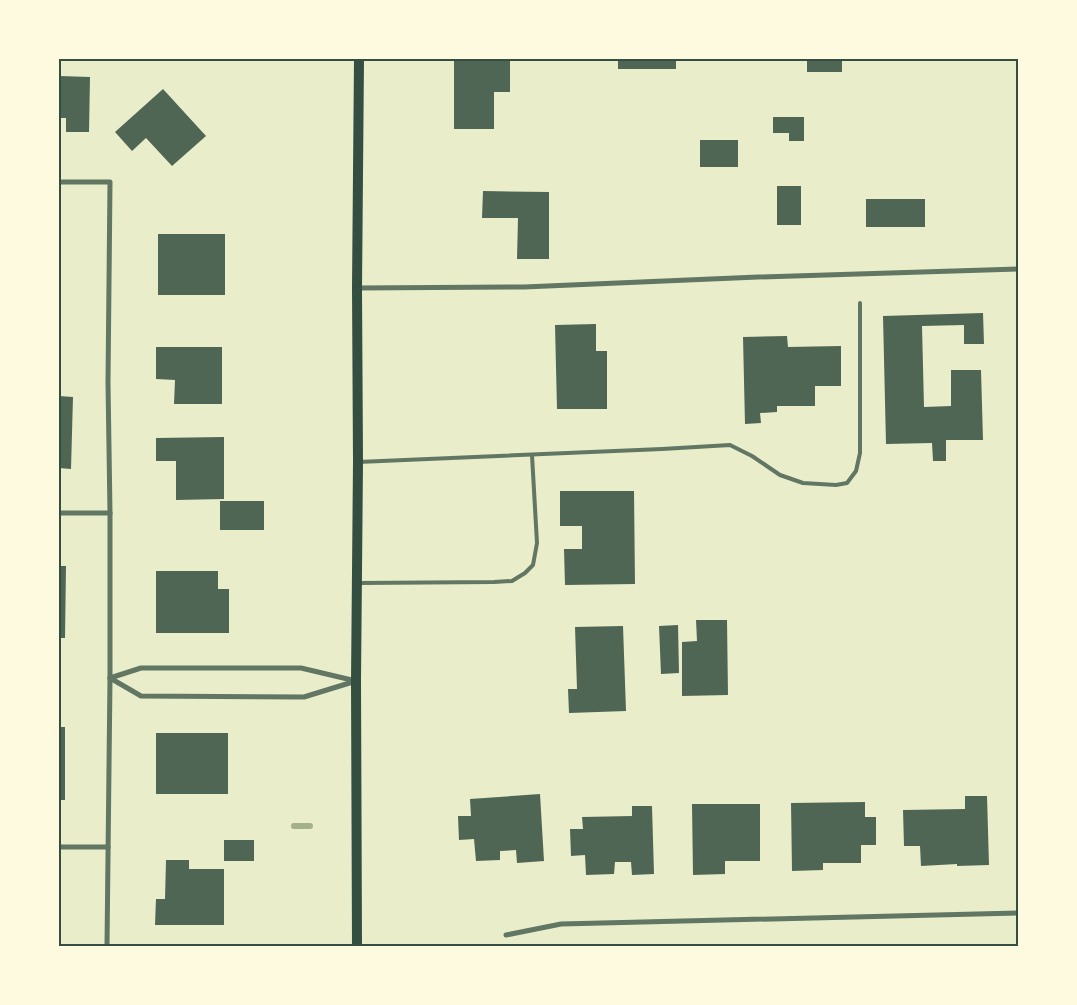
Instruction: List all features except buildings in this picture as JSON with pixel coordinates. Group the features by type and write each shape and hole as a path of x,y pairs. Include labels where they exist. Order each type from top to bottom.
{"main road":[{"path":"357,946 358,59"}],"street":[{"path":"59,182 110,182 108,383 110,678 107,946"},
{"path":"357,288 524,287 1018,269"},
{"path":"59,513 110,513"},
{"path":"110,678 141,668 302,668 356,681"},
{"path":"110,678 141,696 304,697 356,681"},
{"path":"59,847 108,848"},
{"path":"506,935 561,924 1018,913"}],"lane":[{"path":"358,462 730,445 752,456 780,475 803,482 836,485 847,483 856,471 860,453 860,303"},
{"path":"357,583 512,581 525,573 532,565 537,543 532,455"}],"waterway":[{"path":"294,826 310,826"}]}
